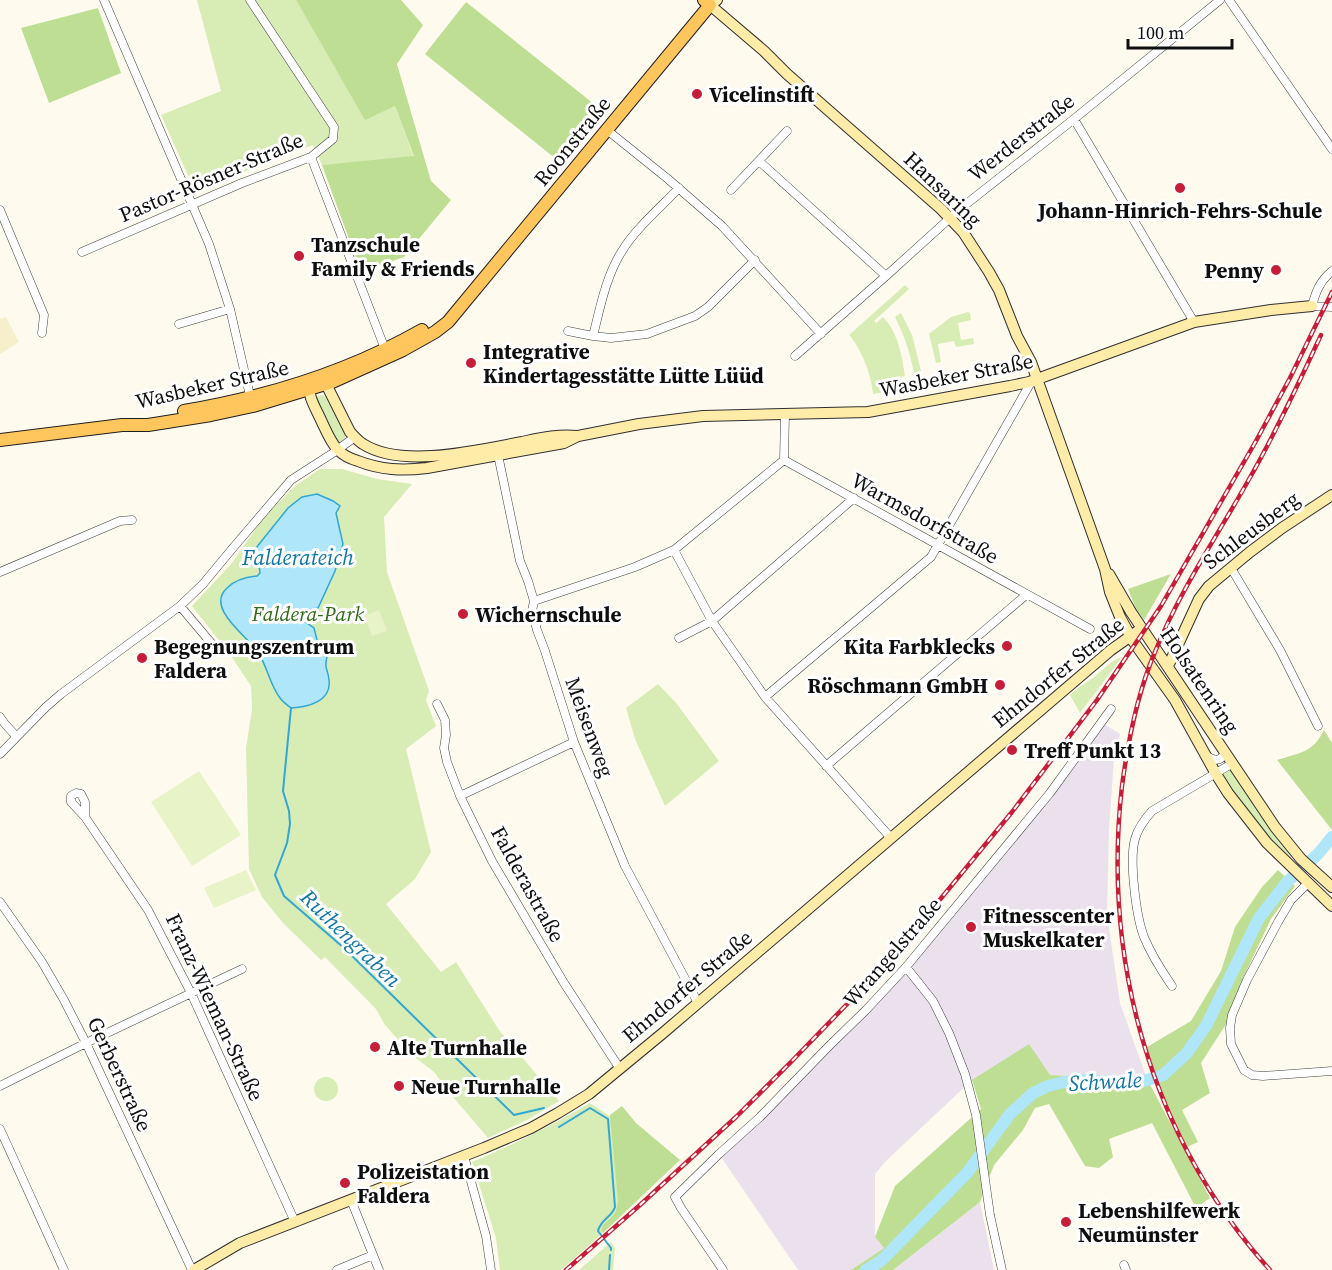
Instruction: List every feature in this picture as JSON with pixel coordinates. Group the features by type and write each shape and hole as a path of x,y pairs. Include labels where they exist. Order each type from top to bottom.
{"main road":[{"name":"Roonstraße","path":"315,383 404,350 435,333 448,322 710,2"},
{"name":"Roonstraße","path":"315,383 408,338 459,308"},
{"name":"Wasbeker Straße","path":"0,440 122,425 148,425 211,415 315,383"}],"street":[{"path":"104,0 209,244 230,309 251,401"},
{"name":"Pastor-Rösner-Straße","path":"82,252 192,203 311,157 333,139 334,127 250,0"},
{"name":"Werderstraße","path":"795,356 950,217 1220,0"},
{"path":"1229,0 1332,149"},
{"name":"Hansaring","path":"710,2 950,217 974,247 989,272 1031,362 1105,569 1110,592 1118,613 1131,636"},
{"path":"1074,119 1194,322"},
{"path":"607,130 715,219 820,334"},
{"path":"731,190 787,131"},
{"path":"311,157 385,349"},
{"path":"759,161 886,276"},
{"path":"593,336 612,270 622,250 678,188"},
{"path":"0,210 44,315 42,333"},
{"path":"568,331 611,338 647,334 695,316 708,307 754,260"},
{"path":"1312,306 1321,282 1332,271"},
{"name":"Wasbeker Straße","path":"315,383 328,435 338,450 349,458 371,466 392,470 427,468 561,434 578,436 639,424 703,416 868,412 1010,386 1036,379 1194,322 1271,310 1312,306 1332,307"},
{"path":"179,324 230,309"},
{"path":"765,698 931,556 1030,384 1036,379"},
{"name":"Wasbeker Straße","path":"315,383 350,432 364,445 380,452 398,456 424,457 497,451"},
{"path":"534,601 635,567 674,550 784,460 785,414"},
{"path":"0,753 45,707 180,606 203,584 291,480 355,437"},
{"name":"Meisenweg","path":"497,451 520,561 534,601 532,611 537,630 574,742 625,866 698,1003"},
{"name":"Warmsdorfstraße","path":"784,460 1090,629"},
{"name":"Schleusberg","path":"1167,666 1199,599 1209,586 1282,528 1332,495"},
{"path":"679,638 712,621 854,498"},
{"path":"0,572 120,521 132,520"},
{"path":"674,550 712,621 765,698 891,838"},
{"path":"1231,568 1280,650 1318,726"},
{"name":"Hansaring","path":"1105,569 1142,628"},
{"path":"826,766 1026,595"},
{"path":"180,606 212,644"},
{"name":"Holsatenring","path":"1142,628 1275,827 1301,859 1332,887"},
{"name":"Ehndorfer Straße","path":"193,1270 240,1244 531,1128 589,1094 1110,650 1142,628"},
{"name":"Holsatenring","path":"1131,636 1175,700 1228,793 1267,843 1332,906"},
{"name":"Falderastraße","path":"437,704 445,720 444,748 447,762 460,796 492,861 564,983 620,1069"},
{"name":"Wrangelstraße","path":"723,1270 675,1197 760,1117 867,1010 906,967 1050,793 1111,709"},
{"path":"0,717 16,736"},
{"path":"460,796 574,742"},
{"name":"Holsatenring","path":"1208,757 1215,760 1220,759 1226,753"},
{"name":"Holsatenring","path":"1216,774 1233,764"},
{"path":"1172,986 1147,944 1139,921 1134,882 1135,837 1145,819 1152,812 1216,774"},
{"name":"Franz-Wieman-Straße","path":"85,818 148,909 191,993 295,1222"},
{"path":"1306,880 1278,922 1247,980 1232,1015 1231,1044 1244,1070 1252,1075 1332,1071"},
{"name":"Gerberstraße","path":"0,902 42,962 64,1000 193,1270"},
{"path":"906,967 933,1001 949,1033 965,1074 976,1115 981,1164 998,1260 1002,1270"},
{"path":"0,1086 242,969"},
{"path":"0,1129 64,1270"},
{"path":"464,1156 486,1236 491,1270"},
{"path":"351,1200 379,1270"},
{"path":"337,1270 373,1255"}],"shaded area":[{"path":"6,317 19,342 0,354 0,319"},
{"path":"1101,722 1120,734 1114,759 1107,914 1120,1003 1147,1079 1050,1075 972,1080 875,1174 875,1237 884,1248 851,1270 798,1270 719,1154 866,1010 1009,841"},
{"path":"980,1202 994,1270 893,1270"}],"green space":[{"path":"197,0 296,0 365,119 395,106 414,157 322,165 313,145 195,191 161,115 221,91"},
{"path":"296,0 401,0 423,25 397,64 431,181 451,200 404,257 361,272 322,165 414,156 395,106 365,120"},
{"path":"466,2 604,112 561,163 425,54"},
{"path":"98,8 121,73 49,103 21,28"},
{"path":"905,285 909,289 874,321 876,323 883,317 896,337 905,376 896,378 898,390 873,394 871,379 865,363 858,347 849,335"},
{"path":"968,312 971,320 958,323 961,340 973,338 974,344 956,347 954,341 938,344 941,362 936,363 929,334 951,317"},
{"path":"901,313 912,335 921,371 914,373 911,358 895,317"},
{"path":"325,396 346,435 343,442 337,442 316,400 316,397"},
{"name":"Faldera-Park","path":"320,469 342,469 377,479 412,484 384,517 387,572 429,691 426,700 436,726 406,749 431,852 415,879 386,904 441,972 456,962 499,1030 559,1101 527,1120 488,1138 434,1072 412,1055 385,1025 376,1009 325,957 321,960 283,923 262,897 249,869 246,748 252,709 251,686 229,653 192,606 232,563 263,518 295,486"},
{"path":"1171,574 1144,620 1136,609 1128,589"},
{"path":"379,610 387,631 372,636 364,616"},
{"path":"1122,657 1080,713 1070,695"},
{"path":"658,684 677,704 719,761 665,806 635,739 626,708"},
{"path":"1324,730 1332,743 1332,830 1277,760 1310,748"},
{"path":"1229,770 1291,858 1288,859 1279,850 1243,808 1222,774"},
{"path":"199,771 241,835 192,866 151,802"},
{"path":"246,870 256,890 214,908 204,888"},
{"path":"1278,870 1295,886 1271,919 1243,978 1232,1015 1201,1063 1210,1093 1182,1110 1198,1142 1187,1147 1165,1098 1147,1047 1191,1021 1221,971 1235,927 1262,887"},
{"path":"1029,1044 1050,1075 1147,1079 1210,1198 1196,1208 1152,1123 1109,1139 1113,1157 1099,1168 1085,1166 1049,1104 1035,1108 1023,1130 994,1165 980,1202 893,1270 851,1270 884,1248 875,1237 895,1186 981,1109 972,1080"},
{"path":"326,1077 331,1078 337,1084 337,1094 331,1100 326,1101 321,1100 315,1094 314,1089 315,1084 321,1078"},
{"path":"590,1103 611,1117 618,1202 615,1213 603,1225 601,1230 603,1233 561,1270 500,1270 496,1238 472,1162 533,1134"},
{"path":"622,1106 636,1123 680,1160 603,1233 601,1230 603,1225 615,1213 618,1202 610,1115"},
{"path":"611,1242 615,1248 613,1270 579,1270"}],"water":[{"name":"Falderateich","path":"317,494 340,506 336,513 343,544 335,571 318,608 300,614 304,621 314,628 318,644 327,656 329,687 327,694 317,702 291,708 282,701 277,693 258,652 230,622 221,604 222,596 233,583 260,573 252,553 288,508 302,497"}],"waterway":[{"name":"Ruthengraben","path":"291,708 283,791 290,824 287,843 275,875 284,896 344,948 514,1115 544,1108"},
{"name":"Schwale","path":"866,1270 881,1261 967,1173 1010,1114 1033,1093 1064,1082 1144,1081 1163,1075 1186,1054 1206,1026 1259,918 1288,881 1318,854 1332,837"},
{"name":"Ruthengraben","path":"559,1127 590,1108 608,1119 615,1207 598,1231 611,1250"},
{"name":"Ruthengraben","path":"609,1270 610,1255"}],"railway":[{"path":"566,1270 736,1117 791,1062 924,919 1012,812 1097,700 1161,606 1256,441 1332,292"},
{"path":"1270,1270 1229,1218 1194,1163 1166,1105 1144,1044 1129,981 1120,917 1118,852 1122,786 1127,752 1138,701 1149,668 1175,608 1268,445 1321,335"}],"place":[{"name":"Vicelinstift","path":"697,94"},
{"name":"Johann-Hinrich-Fehrs-Schule","path":"1180,188"},
{"name":"Tanzschule Family & Friends","path":"299,256"},
{"name":"Penny","path":"1276,270"},
{"name":"Integrative Kindertagesstätte Lütte Lüüd","path":"471,363"},
{"name":"Wichernschule","path":"463,614"},
{"name":"Kita Farbklecks","path":"1007,646"},
{"name":"Begegnungszentrum Faldera","path":"142,658"},
{"name":"Röschmann GmbH","path":"1000,685"},
{"name":"Treff Punkt 13","path":"1012,750"},
{"name":"Fitnesscenter Muskelkater","path":"971,927"},
{"name":"Alte Turnhalle","path":"375,1047"},
{"name":"Neue Turnhalle","path":"399,1086"},
{"name":"Polizeistation Faldera","path":"345,1183"},
{"name":"Lebenshilfewerk Neumünster","path":"1066,1222"}]}
